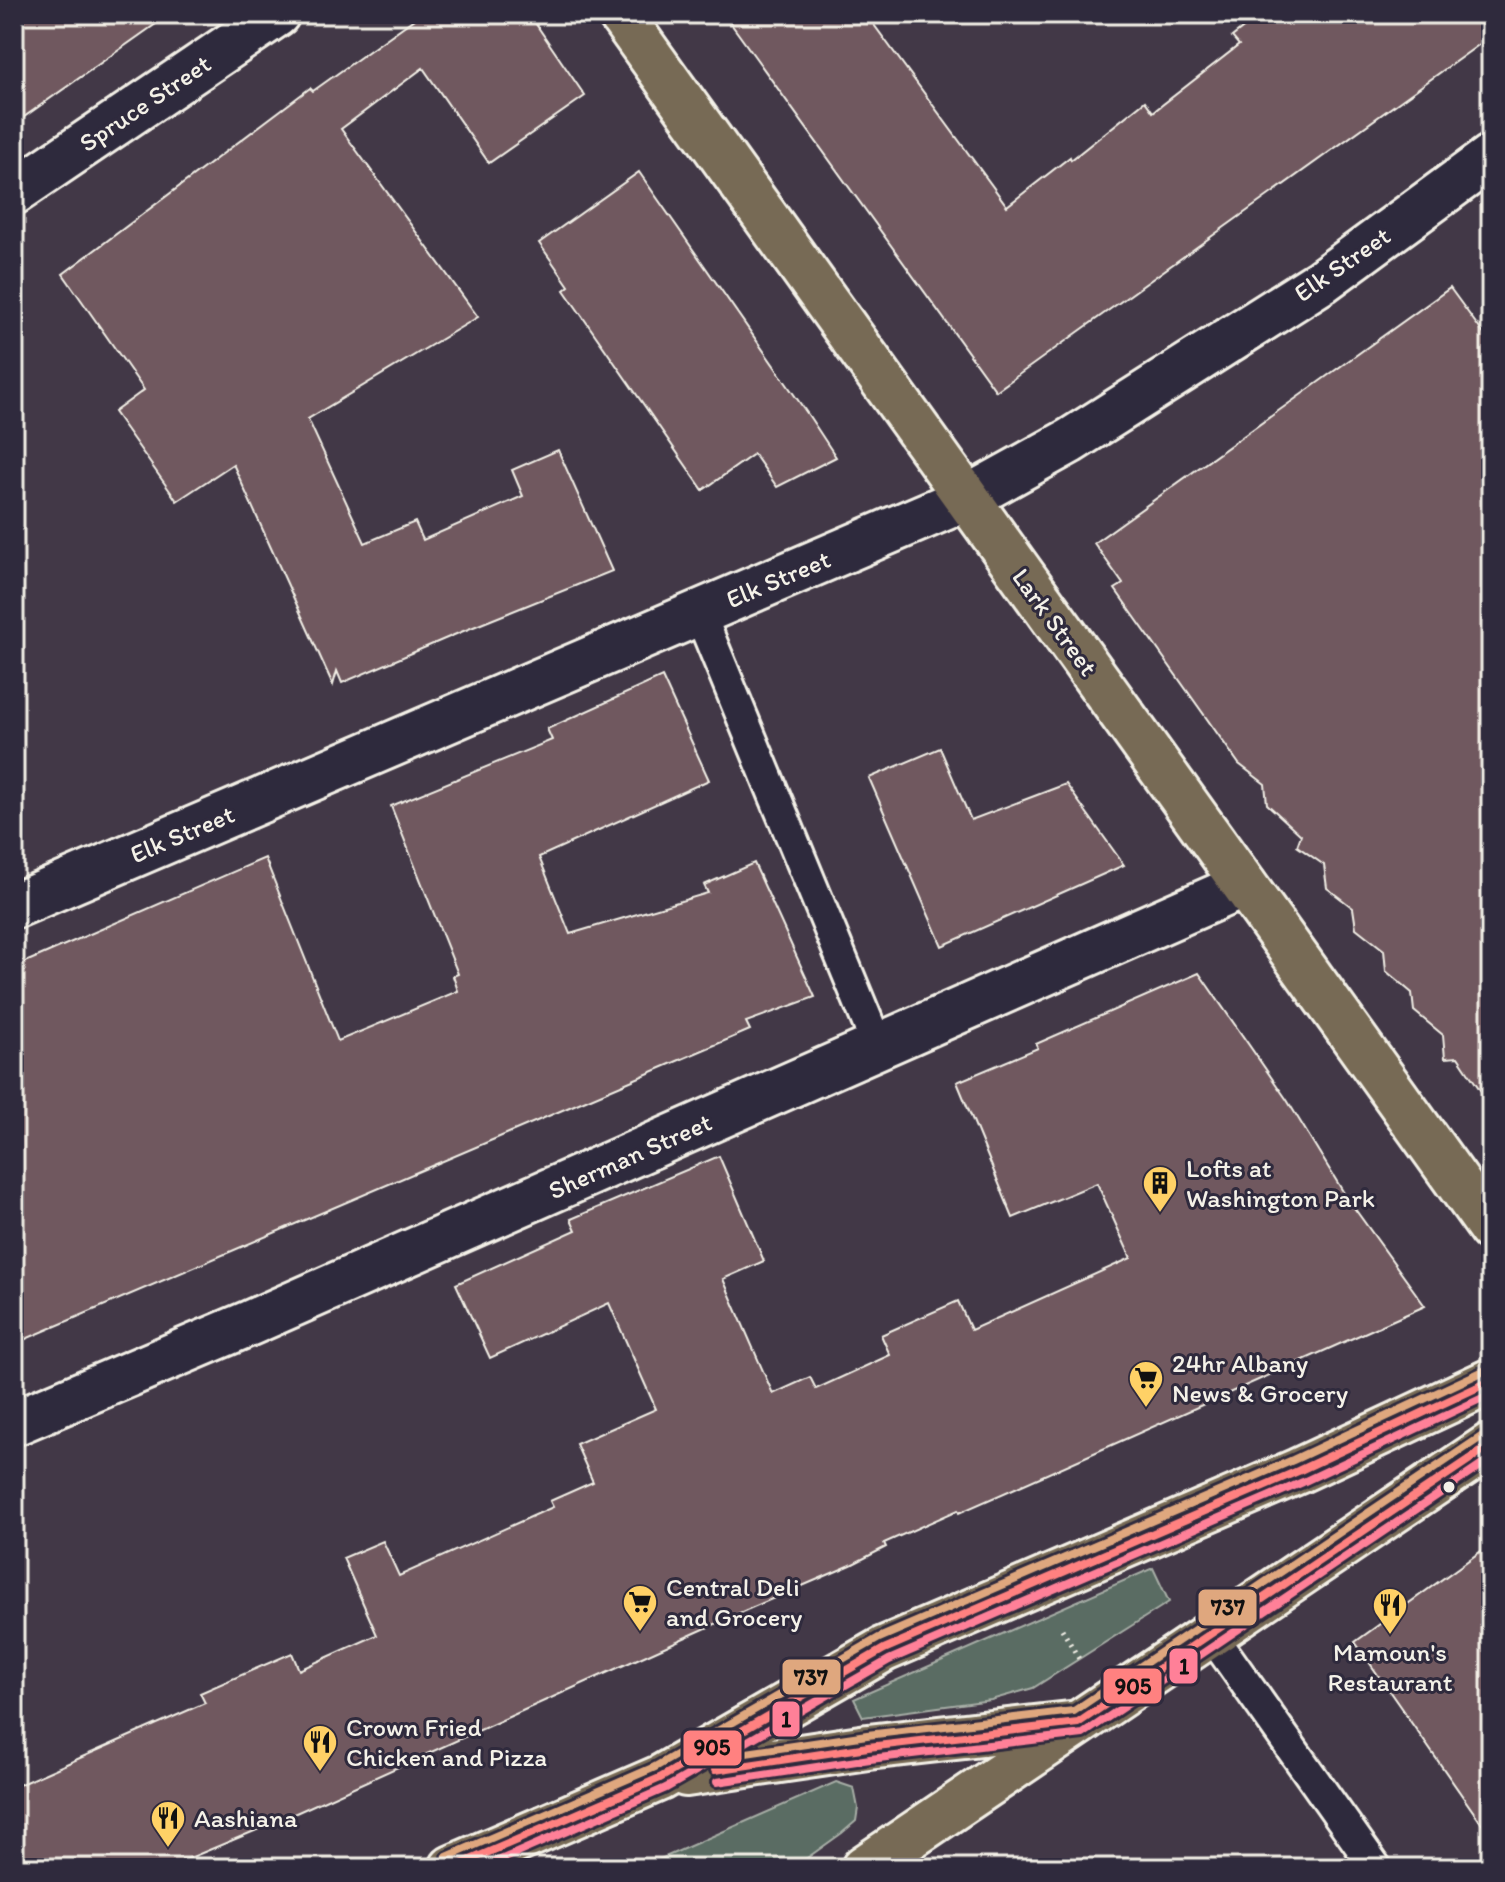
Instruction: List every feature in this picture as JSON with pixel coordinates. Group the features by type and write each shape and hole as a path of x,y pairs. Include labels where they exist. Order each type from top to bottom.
{"main road":[{"name":"Lark Street","path":"620,14 1491,1229"},
{"path":"452,1868 660,1778 884,1649 1298,1471 1491,1381"},
{"path":"864,1868 1491,1445"},
{"path":"660,1778 868,1747 1078,1723"}],"street":[{"name":"Spruce Street","path":"14,192 277,14"},
{"name":"Elk Street","path":"14,906 967,498 1070,441 1322,281 1491,157"},
{"name":"Sherman Street","path":"14,1423 250,1323 1244,885"}],"lane":[{"path":"699,612 878,1047"},
{"path":"1211,1634 1376,1868"}],"path":[{"path":"1059,1624 1079,1659"}],"green space":[{"path":"1153,1568 1169,1602 1033,1688 991,1700 863,1717 854,1699"},
{"path":"836,1782 854,1788 858,1808 856,1821 793,1868 640,1868"}],"building":[{"path":"14,14 170,14 14,124"},
{"path":"421,14 529,14 585,96 489,163 423,68 341,129 478,317 308,419 365,543 415,522 423,540 523,496 512,470 558,450 612,571 342,683 337,671 333,685 233,464 177,501 114,412 144,390 63,274 310,88 313,91"},
{"path":"724,14 866,14 1007,206 1145,101 1153,112 1239,45 1232,37 1261,14 1491,14 1491,36 996,391"},
{"path":"639,172 836,457 777,487 754,454 703,490 564,290 569,286 539,243"},
{"path":"1450,288 1491,344 1491,1106 1458,1057 1445,1058 1443,1035 1414,1011 1412,993 1386,971 1384,950 1356,928 1353,908 1327,888 1324,865 1297,846 1301,835 1267,804 1265,784 1239,764 1115,589 1123,584 1094,543"},
{"path":"662,677 709,780 539,857 570,934 708,893 704,885 754,863 815,997 746,1022 750,1030 14,1344 14,967 265,858 338,1041 458,991 453,976 458,974 391,806 552,740 547,729"},
{"path":"940,748 971,820 1066,784 1124,865 942,946 869,778"},
{"path":"1199,973 1287,1100 1347,1198 1425,1306 959,1513 958,1510 884,1543 886,1547 851,1565 276,1822 166,1868 14,1868 14,1787 205,1703 200,1693 292,1653 299,1670 377,1635 343,1558 383,1541 399,1576 553,1507 550,1501 593,1482 576,1444 656,1409 609,1303 490,1358 456,1284 576,1230 571,1219 719,1156 764,1261 723,1279 773,1394 810,1377 816,1389 890,1355 881,1335 958,1301 971,1330 1131,1258 1097,1183 1013,1218 957,1082"},
{"path":"1491,1544 1491,1837 1355,1642"}],"transit line":[{"name":"737","path":"447,1857 655,1767 879,1638 1293,1460 1486,1370"},
{"name":"905","path":"452,1868 660,1778 884,1649 1298,1471 1491,1381"},
{"name":"1","path":"482,1868 666,1788 889,1660 1303,1482 1491,1394"},
{"name":"737","path":"713,1758 867,1735 1074,1711 1484,1435"},
{"name":"905","path":"715,1770 868,1747 1078,1723 1491,1445"},
{"name":"1","path":"717,1782 870,1759 1083,1734 1491,1459"}],"place":[{"name":"Lofts at Washington Park","path":"1160,1214"},
{"name":"24hr Albany News & Grocery","path":"1146,1409"},
{"name":"Central Deli and Grocery","path":"640,1633"},
{"name":"Mamoun's Restaurant","path":"1390,1636"},
{"name":"Crown Fried Chicken and Pizza","path":"320,1773"},
{"name":"Aashiana","path":"168,1849"}]}
